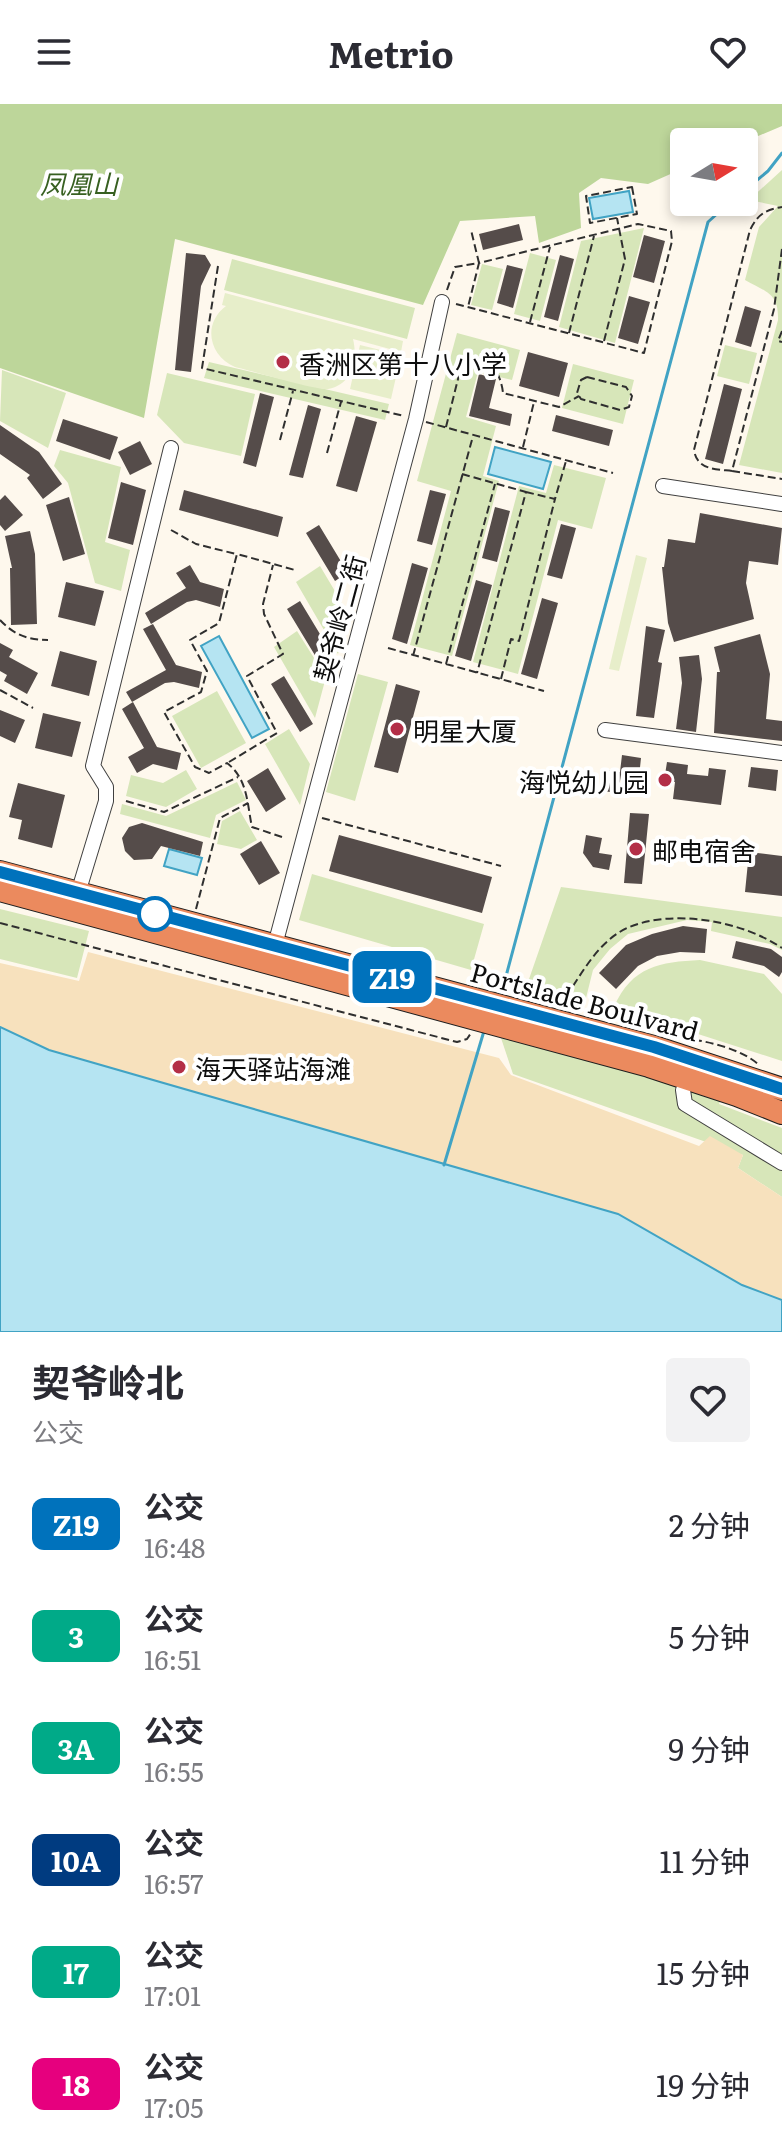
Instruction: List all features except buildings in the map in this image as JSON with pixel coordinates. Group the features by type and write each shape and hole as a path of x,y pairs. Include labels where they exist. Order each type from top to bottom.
{"highway":[{"name":"Portslade Boulvard","path":"0,872 275,945 476,1016"},
{"name":"Portslade Boulvard","path":"0,890 476,1016 506,1018 667,1051 782,1089"},
{"name":"Portslade Boulvard","path":"506,1018 782,1113"}],"street":[{"name":"契爷岭二街","path":"275,945 416,419 442,302"},
{"path":"78,893 106,801 106,787 93,766 171,448"},
{"path":"663,486 782,504"},
{"path":"605,730 782,753"},
{"path":"683,1090 685,1104 782,1163"}],"path":[{"path":"632,187 637,214 617,217 590,223 586,196 632,187"},
{"path":"782,207 767,209 756,217 750,230 694,450 695,457 705,467 782,479"},
{"path":"604,342 625,259 617,217"},
{"path":"649,225 671,231 672,241 644,353 442,302 455,267 619,229 649,225"},
{"path":"468,307 479,263 471,230"},
{"path":"569,333 595,235"},
{"path":"530,323 550,246"},
{"path":"732,471 777,289 782,249"},
{"path":"218,266 202,368 416,419 613,473"},
{"path":"777,289 782,290"},
{"path":"782,331 778,341 782,342"},
{"path":"446,428 461,367 465,360 472,357 492,365 503,393 559,407 579,396"},
{"path":"587,377 626,387 632,396 629,407 620,410 586,402 579,396 581,380 587,377"},
{"path":"280,440 293,390"},
{"path":"327,453 341,401"},
{"path":"523,448 535,401"},
{"path":"413,656 473,435"},
{"path":"501,679 511,639 519,641 566,460"},
{"path":"462,474 555,499"},
{"path":"446,664 495,483"},
{"path":"477,673 526,492"},
{"path":"171,530 196,544 295,570"},
{"path":"237,554 219,623 190,640 207,671 201,692 164,712 199,771 214,772 277,733 247,676 283,654 264,614 263,604 274,564"},
{"path":"0,620 11,632 32,640 48,640"},
{"path":"388,648 544,691"},
{"path":"0,690 33,708"},
{"path":"227,763 239,777 249,802 252,827 282,837"},
{"path":"126,801 164,812 239,777"},
{"path":"194,913 220,818 249,802"},
{"path":"310,815 501,866"},
{"path":"573,986 595,952 627,928 660,920 718,921 770,940 782,948"},
{"path":"0,923 457,1042 467,1039 476,1016"}],"green space":[{"name":"凤凰山","path":"0,104 782,104 782,126 758,136 758,128 670,128 670,174 648,184 601,178 579,193 581,228 539,243 535,216 460,221 423,305 175,239 144,418 0,368"},
{"path":"782,170 782,473 739,465 778,320 776,304 770,294 745,280 759,227 778,206 758,202 758,192"},
{"path":"644,228 615,343 559,327 581,241"},
{"path":"530,253 556,260 540,321 514,314"},
{"path":"232,259 415,308 407,339 224,290"},
{"path":"482,264 503,269 492,310 471,305"},
{"path":"225,293 403,341 401,352 353,339 355,355 352,370 343,382 328,389 235,367 219,355 212,339 214,322 226,306 222,305"},
{"path":"457,333 520,350 512,380 478,372 466,417 496,426 483,476 499,481 452,656 410,645 451,491 417,481"},
{"path":"360,345 401,355 391,399 350,389"},
{"path":"725,345 757,353 749,384 717,376"},
{"path":"209,362 389,404 385,420 204,378"},
{"path":"573,364 634,380 623,424 562,408"},
{"path":"2,370 66,393 48,448 0,421"},
{"path":"167,373 255,394 241,456 184,443 157,415"},
{"path":"60,450 121,467 105,542 130,550 121,591 95,583 68,483 54,466"},
{"path":"554,465 606,478 592,529 558,520 518,674 473,662 519,486 546,493"},
{"path":"636,555 647,558 619,671 609,669"},
{"path":"320,566 348,613 338,654 296,582"},
{"path":"297,631 326,677 315,718 274,647"},
{"path":"358,674 388,682 355,801 326,792"},
{"path":"217,691 246,743 201,768 172,716"},
{"path":"289,729 310,764 300,805 265,744"},
{"path":"186,770 197,789 166,807 126,796 131,775 163,783"},
{"path":"237,782 246,800 216,815 210,838 120,814 122,804 166,816"},
{"path":"240,811 257,840 241,849 217,844 222,821"},
{"path":"312,874 484,924 471,970 299,920"},
{"path":"561,887 782,917 782,950 770,944 711,931 712,922 687,920 628,934 610,949 593,970 586,998 528,982"},
{"path":"0,909 89,931 77,978 0,959"},
{"path":"700,960 764,974 782,994 782,1061 614,1007 629,983 649,969 672,962"},
{"path":"501,1038 722,1097 719,1104 782,1128 782,1197 738,1168 743,1155 513,1074"}],"sand":[{"path":"88,952 499,1058 511,1075 699,1146 710,1136 743,1155 738,1168 782,1197 782,1300 742,1285 618,1214 49,1050 0,1027 0,963 79,981"}],"water":[{"path":"629,191 633,212 593,219 589,198"},
{"path":"495,447 551,462 543,489 488,474"},
{"path":"219,636 269,729 252,738 201,646"},
{"path":"169,849 202,858 197,875 164,866"},
{"path":"0,1027 49,1050 618,1214 742,1285 782,1300 782,1332 0,1332"}],"waterway":[{"path":"758,179 782,153"},
{"path":"499,995 708,222 715,216"},
{"path":"444,1165 484,1031"}],"bus line":[{"name":"Z19","path":"0,872 654,1047 782,1089"}],"place":[{"name":"香洲区第十八小学","path":"283,362"},
{"name":"明星大厦","path":"397,729"},
{"name":"海悦幼儿园","path":"665,780"},
{"name":"邮电宿舍","path":"636,849"},
{"name":"海天驿站海滩","path":"179,1067"}]}
